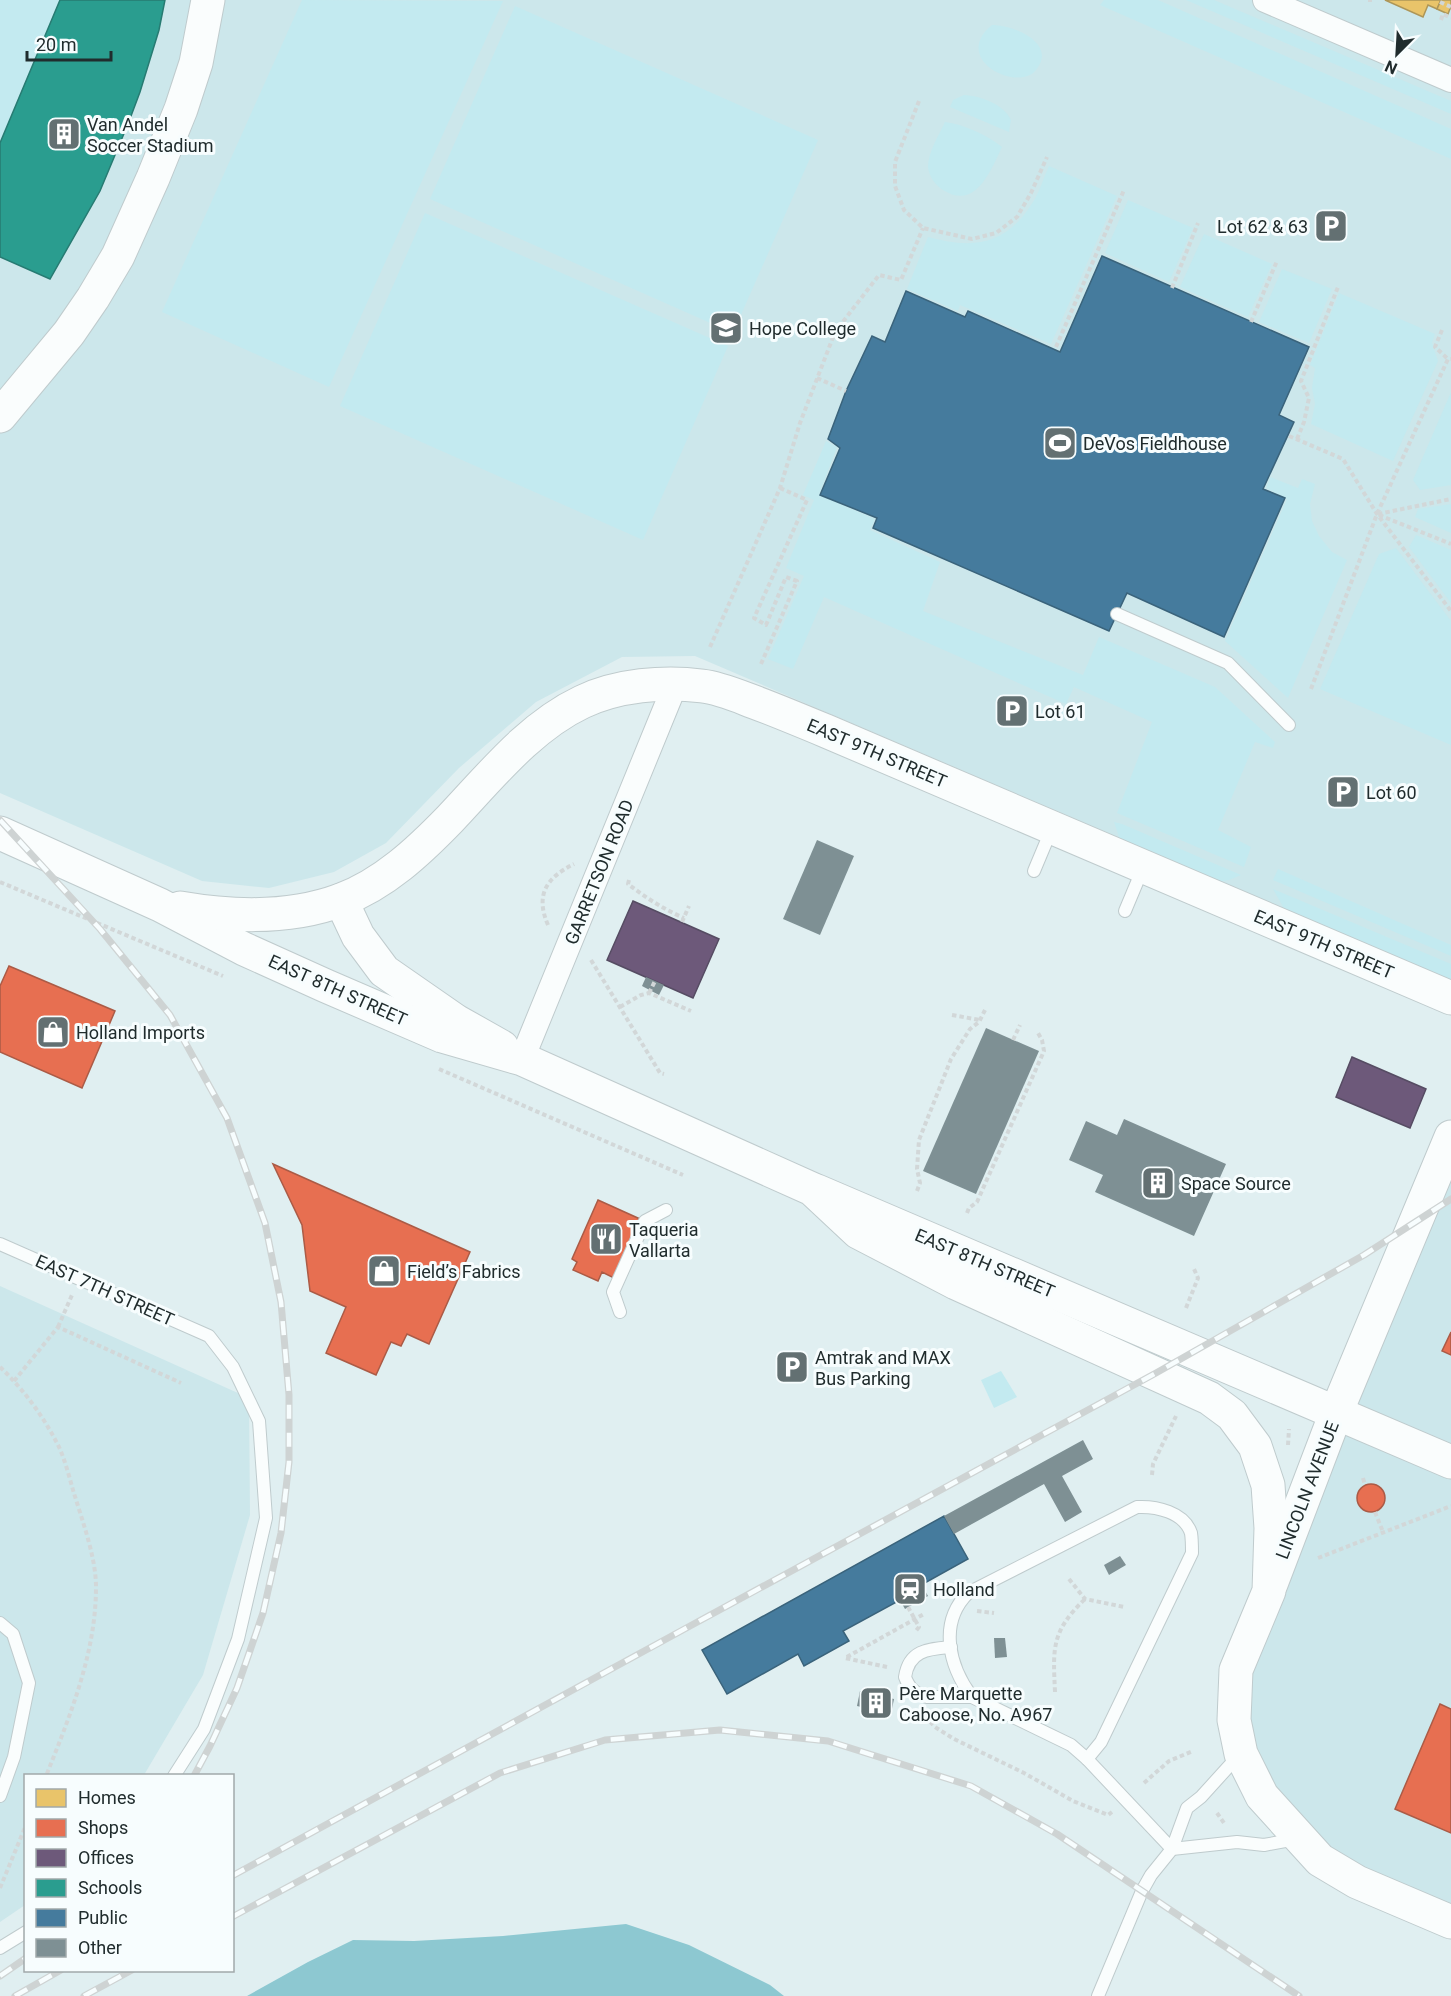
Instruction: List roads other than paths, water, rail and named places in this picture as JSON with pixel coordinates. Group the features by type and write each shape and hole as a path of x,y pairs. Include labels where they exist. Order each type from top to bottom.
{"main road":[{"path":"0,416 69,333 118,256 181,109 196,63 208,0"},
{"name":"EAST 9TH STREET","path":"341,900 386,875 410,858 513,754 561,714 605,693 638,686 704,686 826,730 1451,998"},
{"name":"EAST 8TH STREET","path":"0,833 160,905 244,949 442,1036 522,1059"},
{"name":"EAST 8TH STREET","path":"160,905 204,912 272,914 308,910 341,900 358,936 384,972 456,1021 522,1059 812,1189 1451,1462"},
{"name":"LINCOLN AVENUE","path":"1298,1838 1262,1797 1241,1754 1234,1720 1236,1670 1269,1591 1336,1413 1451,1137"},
{"path":"812,1189 858,1232 956,1283 1209,1398 1232,1415 1256,1446 1268,1485 1271,1528 1269,1591"},
{"path":"1298,1838 1320,1860 1357,1882 1451,1922"}],"street":[{"path":"1265,0 1451,80"},
{"name":"GARRETSON ROAD","path":"522,1059 591,865 675,685"}],"lane":[{"path":"1117,614 1228,663 1289,725"},
{"path":"1034,871 1053,828"},
{"path":"1125,911 1144,867"},
{"path":"620,1312 613,1292 645,1221 666,1210"},
{"name":"EAST 7TH STREET","path":"0,1244 209,1336 233,1367 259,1421 266,1518 238,1639 204,1729 175,1774"},
{"path":"972,1697 961,1683 955,1670 950,1630 958,1603 968,1593 1137,1507 1152,1506 1183,1520 1191,1534 1192,1553 1101,1742 1087,1759"},
{"path":"0,1623 13,1634 29,1683 14,1756 0,1796"},
{"path":"951,1647 931,1649 916,1655 909,1661 905,1677 912,1690 927,1697 972,1697 1071,1745 1172,1849"},
{"path":"1098,1996 1142,1891 1151,1875 1172,1849 1187,1808 1201,1797 1241,1754"},
{"path":"1172,1849 1237,1842 1264,1845 1298,1838"},
{"path":"0,1948 24,1933"}],"railway":[{"path":"0,820 100,929 170,1015 227,1118 265,1223 281,1302 289,1395 289,1462 281,1533 263,1613 237,1688 195,1774"},
{"path":"234,1875 1156,1373 1364,1255 1451,1199"},
{"path":"234,1916 500,1773 605,1740 720,1730 828,1741 971,1786 1057,1834 1299,1996"},
{"path":"0,1976 24,1959"},
{"path":"15,1996 57,1972"},
{"path":"84,1996 128,1972"}],"place":[{"name":"Van Andel Soccer Stadium","path":"64,134"},
{"name":"Lot 62 & 63","path":"1331,226"},
{"name":"Hope College","path":"726,328"},
{"name":"DeVos Fieldhouse","path":"1060,443"},
{"name":"Lot 61","path":"1012,711"},
{"name":"Lot 60","path":"1343,792"},
{"name":"Holland Imports","path":"53,1032"},
{"name":"Space Source","path":"1158,1183"},
{"name":"Taqueria Vallarta","path":"606,1239"},
{"name":"Field’s Fabrics","path":"384,1271"},
{"name":"Amtrak and MAX Bus Parking","path":"792,1367"},
{"name":"Holland","path":"910,1589"},
{"name":"Père Marquette Caboose, No. A967","path":"876,1703"}]}
